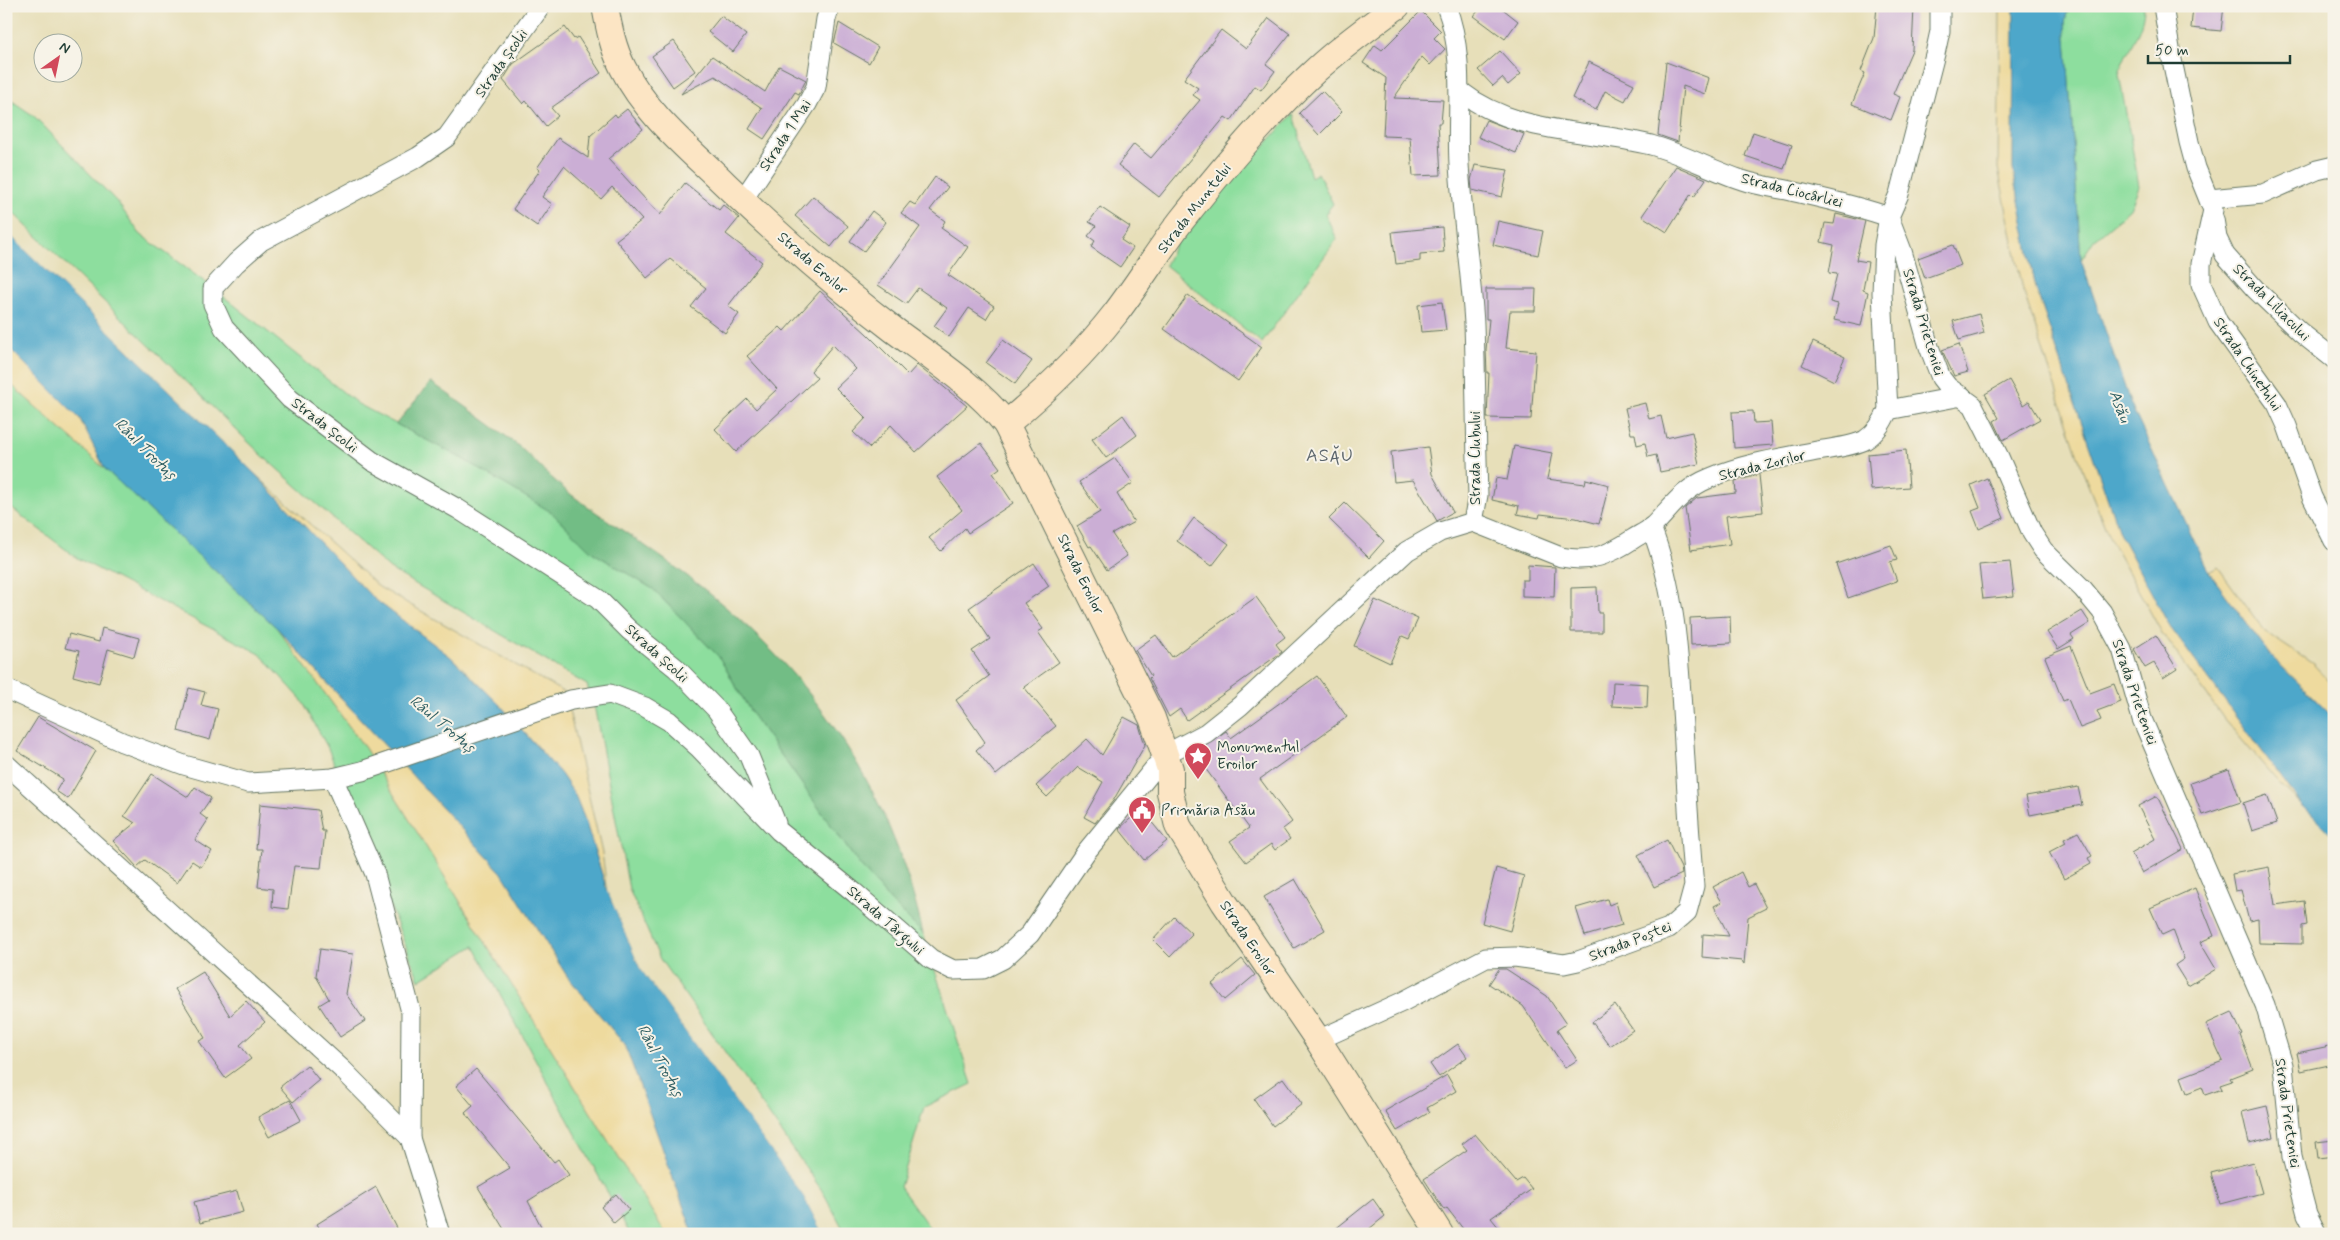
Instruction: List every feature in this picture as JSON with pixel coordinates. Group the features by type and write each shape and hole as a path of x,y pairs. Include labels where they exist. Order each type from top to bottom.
{"main road":[{"name":"Strada Eroilor","path":"605,6 611,39 623,68 660,120 742,201 854,298 981,395 1006,424 1152,718 1170,769 1170,792 1178,826 1224,902 1318,1040 1440,1234"},
{"name":"Strada Muntelui","path":"1006,424 1046,390 1084,351 1116,314 1180,222 1233,158 1283,103 1341,48 1398,6"}],"street":[{"name":"Strada Școlii","path":"541,6 447,137 418,157 261,241 236,263 213,288 213,304 224,328 290,399 372,461 458,509 598,599 629,630 676,668 716,709 749,756 779,831"},
{"name":"Strada 1 Mai","path":"742,201 807,104 816,87 826,18 830,6"},
{"name":"Strada Clubului","path":"1166,754 1206,733 1240,706 1407,551 1440,532 1473,522 1478,495 1474,322 1459,164 1460,91 1456,41 1446,6"},
{"path":"1940,6 1940,31 1935,54 1899,194 1889,217 1884,245 1882,293 1888,410 1962,396"},
{"path":"2163,6 2170,55 2189,142 2196,168 2211,204 2262,194 2317,170 2334,166"},
{"name":"Strada Ciocârliei","path":"1460,91 1476,104 1520,122 1648,145 1675,152 1743,180 1860,206 1889,217"},
{"name":"Strada Liliacului","path":"2211,204 2217,238 2225,255 2256,290 2300,332 2334,359"},
{"name":"Strada Chinetului","path":"2211,204 2201,264 2201,284 2218,322 2277,404 2287,426 2312,498 2334,542"},
{"name":"Strada Prieteniei","path":"1889,217 1902,251 1929,347 1940,378 1948,387 1973,406 1983,422 2032,533 2043,550 2083,589 2102,612 2122,649 2142,718 2265,1005 2276,1037 2283,1065 2292,1157 2307,1214 2317,1234"},
{"name":"Strada Zorilor","path":"1473,522 1546,551 1576,560 1601,557 1616,551 1651,527 1679,497 1708,479 1731,470 1858,443 1875,432 1884,420 1888,410"},
{"name":"Strada Poștei","path":"1318,1040 1382,1012 1486,958 1515,957 1564,964 1578,962 1669,928 1687,912 1694,886 1679,656 1670,595 1658,543 1651,527"},
{"name":"Strada Târgului","path":"6,689 122,742 184,765 248,783 333,778 362,771 572,700 610,694 646,707 669,721 699,748 779,831 855,893 931,959 953,970 983,969 1004,960 1030,934 1086,852 1166,754"},
{"path":"6,764 343,1070 410,1138"},
{"path":"333,778 375,874 410,1012 410,1138 440,1234"}],"green space":[{"path":"2068,6 2144,6 2138,33 2125,57 2119,74 2139,186 2130,209 2094,240 2081,260 2065,23"},
{"path":"6,97 34,116 117,202 140,234 213,288 358,404 461,458 552,512 592,552 653,589 719,657 752,714 858,863 892,903 923,934 972,1084 924,1107 900,1187 934,1234 846,1234 823,1192 660,959 629,889 595,710 587,685 390,569 265,458 6,206"},
{"path":"1293,114 1311,177 1318,173 1333,204 1325,214 1337,239 1262,343 1165,265 1177,241"},
{"path":"6,380 277,628 365,748 666,1234 630,1234 474,946 419,980 328,748 301,699 260,654 77,558 6,504"},
{"path":"431,382 511,440 577,499 705,590 759,638 793,674 823,712 850,752 874,794 894,839 910,885 923,934 892,903 858,863 752,714 719,657 653,589 592,552 551,512 461,458 396,424"}],"sand":[{"path":"2000,6 2014,6 2013,169 2036,289 2119,532 2170,627 2302,805 2278,782 2224,719 2162,633 2109,537 2085,477 2023,290 1998,168"},
{"path":"6,345 80,419 105,469 6,380"},
{"path":"254,473 379,587 565,693 602,853 607,890 585,820 575,795 561,774 500,705 452,658 372,597"},
{"path":"2218,567 2265,632 2313,664 2334,686 2334,718 2269,654 2209,572"},
{"path":"277,628 502,873 567,976 625,1045 692,1230 689,1234 666,1234 365,748"}],"water":[{"name":"Asău","path":"2014,6 2068,6 2065,23 2081,260 2131,405 2209,572 2269,654 2334,718 2334,836 2302,805 2170,627 2119,532 2036,289 2013,169"},
{"name":"Râul Trotuș","path":"6,231 254,473 372,597 452,658 500,705 561,774 575,795 607,890 640,968 804,1197 823,1234 689,1234 692,1230 625,1045 567,976 502,873 277,628 105,469 80,419 6,345"}],"pier":[{"path":"6,229 256,471 280,497 6,231"},
{"path":"605,874 642,967 806,1195 826,1234 823,1234 804,1197 640,968 607,890"}],"building":[{"path":"1482,6 1499,6 1518,21 1505,39 1474,16"},
{"path":"1877,6 1914,7 1912,50 1893,94 1900,97 1891,120 1852,104 1865,73 1861,71 1874,38"},
{"path":"2193,6 2224,6 2221,31 2191,28"},
{"path":"1421,11 1441,31 1434,38 1445,49 1430,65 1422,57 1394,98 1443,100 1441,123 1438,123 1441,175 1413,176 1410,137 1383,136 1386,78 1363,63 1375,45 1382,50"},
{"path":"721,16 746,35 733,52 708,32"},
{"path":"1269,18 1290,34 1266,64 1275,71 1261,90 1255,86 1231,121 1225,117 1159,197 1118,165 1134,144 1151,158 1200,100 1193,95 1198,88 1184,79 1221,30 1246,49"},
{"path":"839,23 878,47 869,63 834,43"},
{"path":"565,27 574,39 578,37 601,73 551,108 558,116 546,126 526,101 523,104 503,80 513,64"},
{"path":"674,41 695,71 673,87 652,56"},
{"path":"1500,51 1521,74 1508,85 1502,78 1493,86 1478,70"},
{"path":"712,56 765,92 779,66 806,80 799,94 795,92 764,139 749,129 762,108 715,76 681,94"},
{"path":"1589,62 1634,84 1625,101 1605,91 1596,110 1572,98"},
{"path":"1666,62 1709,78 1705,94 1683,86 1678,142 1658,135"},
{"path":"1322,91 1342,112 1319,135 1299,113"},
{"path":"627,109 643,129 608,159 660,215 685,183 719,210 723,205 739,218 726,234 762,262 728,306 739,314 725,333 691,307 706,288 670,259 647,278 616,240 642,220 612,187 601,199 564,166 542,197 552,204 537,226 513,209 540,170 537,168 558,138 588,158 590,136 615,114 617,117"},
{"path":"1486,120 1524,134 1516,153 1478,137"},
{"path":"1753,132 1792,145 1784,169 1745,156"},
{"path":"1475,165 1508,170 1502,197 1472,190 1471,180"},
{"path":"1676,166 1706,179 1694,197 1691,194 1667,232 1642,216"},
{"path":"935,177 948,187 930,210 945,221 941,228 968,247 948,275 994,306 986,319 969,308 949,337 934,326 947,308 918,288 906,304 878,285 920,227 901,213 910,202 915,205"},
{"path":"813,196 848,226 831,247 795,216"},
{"path":"1100,207 1130,227 1121,240 1133,248 1120,267 1091,247 1095,241 1088,236 1096,226 1089,222"},
{"path":"872,211 886,222 864,251 850,241"},
{"path":"1836,214 1865,221 1856,260 1868,262 1863,290 1868,292 1861,326 1834,320 1838,304 1830,302 1837,274 1829,273 1834,245 1821,242 1825,223 1834,224"},
{"path":"1498,221 1543,231 1538,255 1493,245"},
{"path":"1442,227 1444,252 1420,254 1420,261 1396,264 1392,232"},
{"path":"1953,245 1961,265 1925,278 1918,258"},
{"path":"1486,289 1536,289 1535,311 1510,311 1506,348 1536,351 1531,419 1487,418 1489,373 1487,373 1486,350 1489,319 1486,319"},
{"path":"820,291 908,375 917,365 967,406 916,452 891,425 870,448 853,432 866,418 836,388 856,369 833,345 811,371 817,378 736,452 715,429 747,399 756,409 777,389 747,356 780,327 784,331"},
{"path":"1188,295 1262,347 1238,381 1164,329"},
{"path":"1442,302 1446,330 1421,332 1418,305"},
{"path":"1979,314 1984,333 1959,340 1953,321"},
{"path":"1003,340 1032,361 1015,384 986,363"},
{"path":"1813,342 1845,357 1834,381 1802,365"},
{"path":"1959,344 1968,372 1954,376 1942,350"},
{"path":"2009,380 2023,405 2029,401 2040,419 2003,440 1994,421 1999,418 1985,394"},
{"path":"1645,403 1649,419 1661,416 1666,438 1692,432 1699,464 1660,472 1656,455 1648,457 1645,443 1637,445 1635,434 1631,434 1625,408"},
{"path":"1753,411 1754,423 1771,422 1773,445 1734,448 1732,412"},
{"path":"1123,415 1137,435 1106,458 1092,439"},
{"path":"981,443 1000,468 993,473 1013,503 968,533 965,528 941,551 929,538 962,510 937,477"},
{"path":"1514,446 1552,453 1547,479 1585,484 1586,479 1609,485 1599,524 1576,518 1540,514 1539,518 1517,514 1519,506 1492,500 1496,478 1507,480"},
{"path":"1428,447 1432,474 1453,512 1437,521 1413,480 1394,482 1391,452"},
{"path":"1906,450 1909,487 1871,490 1868,454"},
{"path":"1115,458 1133,483 1117,494 1134,522 1112,534 1127,556 1107,570 1091,546 1089,547 1077,526 1100,512 1079,482"},
{"path":"1759,475 1763,512 1726,516 1730,544 1691,550 1685,508 1697,498 1736,493 1735,481"},
{"path":"1987,478 2004,518 1979,529 1972,511 1980,508 1971,485"},
{"path":"1345,503 1384,541 1369,558 1329,519"},
{"path":"1194,518 1229,544 1212,566 1177,541"},
{"path":"1891,545 1897,560 1890,562 1897,581 1848,598 1836,564"},
{"path":"2010,562 2014,596 1983,599 1979,565"},
{"path":"1034,563 1049,586 1024,603 1043,629 1038,632 1059,662 1024,687 1056,726 996,775 976,750 985,742 956,700 989,676 972,651 990,639 969,608"},
{"path":"1528,565 1555,567 1554,597 1522,596 1522,580 1528,580"},
{"path":"1597,587 1598,613 1602,613 1602,632 1571,632 1571,588"},
{"path":"1256,597 1285,637 1276,644 1282,652 1187,720 1180,709 1169,717 1149,678 1151,676 1135,650 1156,635 1172,657"},
{"path":"1375,600 1418,619 1409,639 1402,636 1390,663 1354,646"},
{"path":"2082,611 2090,623 2071,635 2074,639 2058,649 2047,632"},
{"path":"1730,616 1731,643 1691,645 1690,618"},
{"path":"102,628 139,638 134,657 108,649 99,683 73,676 79,651 65,648 69,634 99,642"},
{"path":"2156,635 2177,669 2163,678 2154,663 2145,668 2134,649"},
{"path":"2071,646 2090,693 2114,684 2121,702 2097,711 2101,720 2080,728 2068,699 2063,701 2045,657"},
{"path":"1317,676 1347,717 1260,779 1292,822 1283,829 1290,839 1275,850 1271,844 1246,862 1230,841 1249,828 1194,753 1226,731 1231,738"},
{"path":"1613,682 1648,684 1647,708 1612,706"},
{"path":"189,688 205,692 201,705 218,709 210,740 178,731"},
{"path":"38,717 96,751 68,799 56,791 63,779 17,751"},
{"path":"1124,717 1139,725 1145,745 1113,801 1095,823 1084,817 1103,782 1078,767 1047,797 1036,786 1087,739 1102,755"},
{"path":"2229,769 2241,802 2202,815 2190,783"},
{"path":"152,774 188,797 195,787 211,798 200,814 208,820 195,840 212,851 201,867 192,861 177,883 145,860 137,867 113,841 135,823 124,816"},
{"path":"2078,787 2082,805 2030,815 2026,796"},
{"path":"2267,795 2277,823 2252,831 2243,803"},
{"path":"2157,796 2183,849 2142,873 2131,853 2155,839 2138,806"},
{"path":"260,804 318,810 322,831 325,831 321,868 294,866 288,909 272,907 273,889 258,887 262,849 256,849"},
{"path":"1141,809 1167,841 1144,860 1119,829"},
{"path":"2078,832 2092,856 2088,858 2091,864 2064,879 2049,852 2066,843 2064,839"},
{"path":"1667,840 1681,868 1682,874 1654,887 1638,855"},
{"path":"2269,867 2275,905 2304,901 2307,925 2302,926 2302,944 2259,943 2258,919 2249,921 2241,890 2235,891 2232,874"},
{"path":"1496,868 1524,876 1510,931 1482,923"},
{"path":"1741,872 1748,887 1754,884 1766,908 1748,917 1744,964 1742,961 1702,957 1703,934 1729,936 1714,906 1722,902 1713,887"},
{"path":"1295,879 1325,930 1294,948 1264,897"},
{"path":"2195,888 2214,936 2200,942 2216,969 2188,986 2175,965 2184,959 2173,930 2162,935 2150,908"},
{"path":"1607,899 1609,905 1616,902 1622,925 1585,936 1576,908"},
{"path":"1174,917 1192,934 1170,957 1153,940"},
{"path":"320,949 353,954 346,994 365,1021 340,1037 319,1005 329,999 316,976"},
{"path":"1242,959 1255,975 1225,1000 1212,984"},
{"path":"1499,969 1506,969 1547,996 1566,1024 1557,1030 1577,1060 1565,1068 1523,1006 1489,984"},
{"path":"203,972 230,1016 246,1001 265,1022 240,1045 251,1059 225,1078 199,1041 205,1038 175,989"},
{"path":"1615,1005 1633,1030 1610,1046 1592,1022"},
{"path":"2232,1012 2242,1034 2240,1035 2253,1069 2230,1078 2232,1081 2220,1085 2222,1089 2205,1095 2202,1087 2187,1093 2181,1077 2223,1061 2206,1024"},
{"path":"1458,1044 1467,1057 1439,1077 1430,1064"},
{"path":"2334,1045 2334,1064 2301,1071 2297,1053"},
{"path":"307,1065 319,1080 293,1102 280,1087"},
{"path":"476,1069 554,1162 558,1159 569,1175 528,1201 545,1234 507,1234 478,1187 510,1168 465,1113 473,1106 456,1086"},
{"path":"1447,1075 1456,1091 1427,1108 1430,1112 1397,1131 1385,1111"},
{"path":"1283,1078 1302,1104 1273,1126 1254,1099"},
{"path":"290,1100 301,1120 269,1137 258,1117"},
{"path":"2267,1106 2274,1137 2249,1143 2242,1112"},
{"path":"1475,1134 1516,1182 1523,1178 1532,1189 1491,1218 1504,1234 1467,1234 1447,1208 1444,1210 1424,1179 1467,1150 1462,1144"},
{"path":"2334,1140 2334,1156 2318,1158 2316,1142"},
{"path":"2253,1162 2262,1193 2220,1204 2211,1173"},
{"path":"376,1187 400,1234 323,1234 317,1224"},
{"path":"237,1191 243,1212 200,1223 194,1202"},
{"path":"616,1194 629,1210 614,1223 601,1207"},
{"path":"1373,1199 1385,1216 1363,1234 1329,1234"}],"place":[{"name":"Monumentul Eroilor","path":"1198,780"},
{"name":"Primăria Asău","path":"1142,834"}],"district":[{"name":"ASĂU","path":"1330,455"}]}
